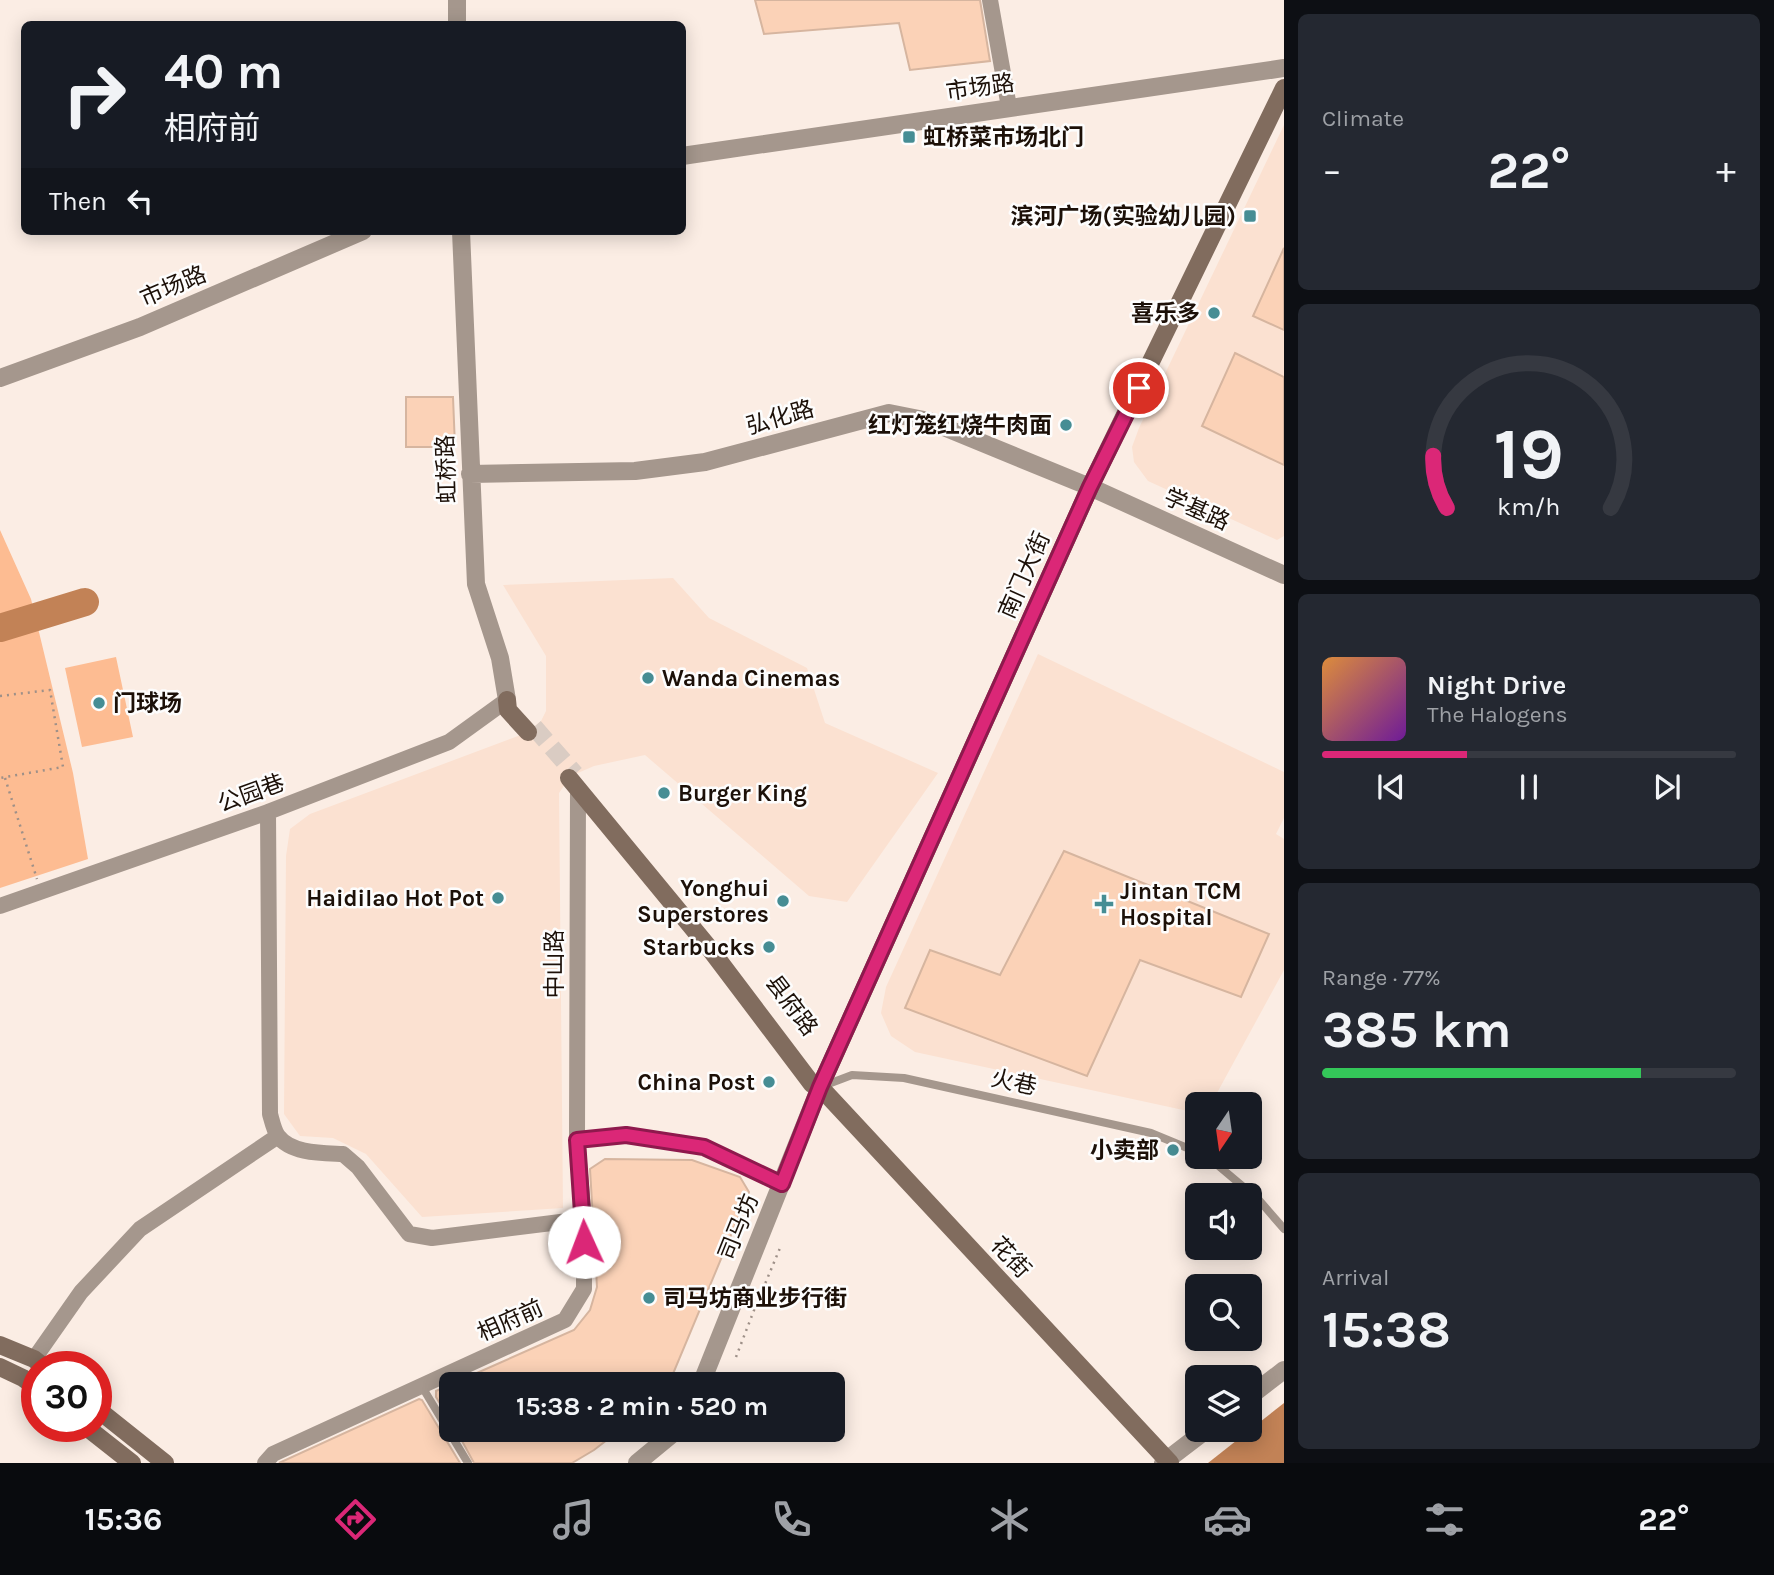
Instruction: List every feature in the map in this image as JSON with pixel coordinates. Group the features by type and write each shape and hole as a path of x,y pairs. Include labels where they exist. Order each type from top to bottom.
{"main road":[{"name":"南门大街","path":"820,1087 1090,487 1284,88"},
{"path":"508,700 531,729"},
{"name":"县府路","path":"574,780 715,942 820,1087"},
{"name":"花街","path":"820,1087 1167,1462"},
{"path":"0,1345 21,1355"},
{"path":"0,1367 21,1377"},
{"path":"112,1421 165,1463"},
{"path":"105,1442 132,1463"}],"street":[{"path":"457,0 457,21"},
{"path":"990,0 1009,107"},
{"name":"市场路","path":"686,155 1284,68"},
{"name":"市场路","path":"0,378 140,327 354,235"},
{"name":"虹桥路","path":"461,235 476,584 500,658 508,700"},
{"name":"弘化路","path":"470,474 635,471 705,462 889,413 929,421 1090,487"},
{"name":"学基路","path":"1090,487 1284,575"},
{"name":"公园巷","path":"0,906 268,812 449,742 508,700"},
{"name":"中山路","path":"574,780 577,1140"},
{"path":"268,812 270,1114 278,1136 289,1146 319,1153 343,1154 358,1167 409,1234 432,1238 584,1219"},
{"name":"司马坊","path":"706,1372 820,1087"},
{"path":"577,1140 626,1135 704,1147 782,1184"},
{"path":"46,1351 81,1292 140,1229 278,1136"},
{"name":"相府前","path":"265,1463 273,1454 565,1320 584,1289 584,1219 577,1140"},
{"path":"1262,1387 1284,1370"},
{"path":"637,1463 664,1442"},
{"path":"1167,1462 1191,1442"}],"lane":[{"name":"火巷","path":"820,1087 852,1075 904,1078 1151,1133 1185,1147"},
{"path":"1222,1169 1259,1200 1284,1229"},
{"path":"421,1385 468,1463"}],"path":[{"path":"0,696 50,690 64,767 2,778 40,892"},
{"path":"760,1296 780,1248"},
{"path":"736,1357 756,1305"}],"shaded area":[{"path":"1284,125 1284,536 1277,540 1148,481 1134,462 1132,447"},
{"path":"0,530 31,599 73,773 88,859 0,888"},
{"path":"673,578 709,618 807,668 825,723 938,773 847,902 809,896 645,755 594,766 571,776 559,793 563,1208 422,1217 366,1154 333,1138 300,1136 284,1114 286,856 290,829 310,814 526,733 541,721 546,711 546,656 503,585"},
{"name":"Jintan TCM Hospital","path":"1038,654 1284,772 1284,818 1276,834 1284,839 1284,970 1218,1092 1185,1092 1185,1110 915,1052 891,1036 881,1013 886,987"},
{"name":"门球场","path":"116,657 133,737 82,747 65,668"},
{"path":"1284,1403 1284,1463 1208,1463 1235,1442 1262,1442 1262,1420"}],"building":[{"path":"755,0 980,0 990,61 910,70 899,23 764,34"},
{"path":"1284,248 1284,330 1253,316"},
{"path":"1235,353 1284,377 1284,465 1202,426"},
{"path":"406,397 453,397 455,447 406,447"},
{"path":"1064,851 1269,934 1241,997 1140,960 1087,1076 905,1008 930,950 1000,975"},
{"name":"司马坊商业步行街","path":"605,1159 692,1160 740,1177 749,1192 674,1372 479,1372 574,1330 590,1310 597,1287 590,1169"},
{"path":"419,1399 439,1428 439,1442 447,1442 460,1463 279,1463"},
{"path":"463,1442 604,1442 572,1463 474,1463"}],"waterway":[{"path":"0,628 85,602"}],"tunnel":[{"path":"534,727 575,774"}],"place":[{"name":"虹桥菜市场北门","path":"909,137"},
{"name":"滨河广场(实验幼儿园)","path":"1250,216"},
{"name":"喜乐多","path":"1214,313"},
{"name":"红灯笼红烧牛肉面","path":"1066,425"},
{"name":"Wanda Cinemas","path":"648,678"},
{"name":"门球场","path":"99,703"},
{"name":"Burger King","path":"664,793"},
{"name":"Haidilao Hot Pot","path":"498,898"},
{"name":"Yonghui Superstores","path":"783,901"},
{"name":"Jintan TCM Hospital","path":"1104,904"},
{"name":"Starbucks","path":"769,947"},
{"name":"China Post","path":"769,1082"},
{"name":"小卖部","path":"1173,1150"},
{"name":"司马坊商业步行街","path":"649,1298"}],"route":[{"path":"584,1242 577,1140 626,1135 704,1147 782,1184 820,1087 1090,487 1139,388"}]}
